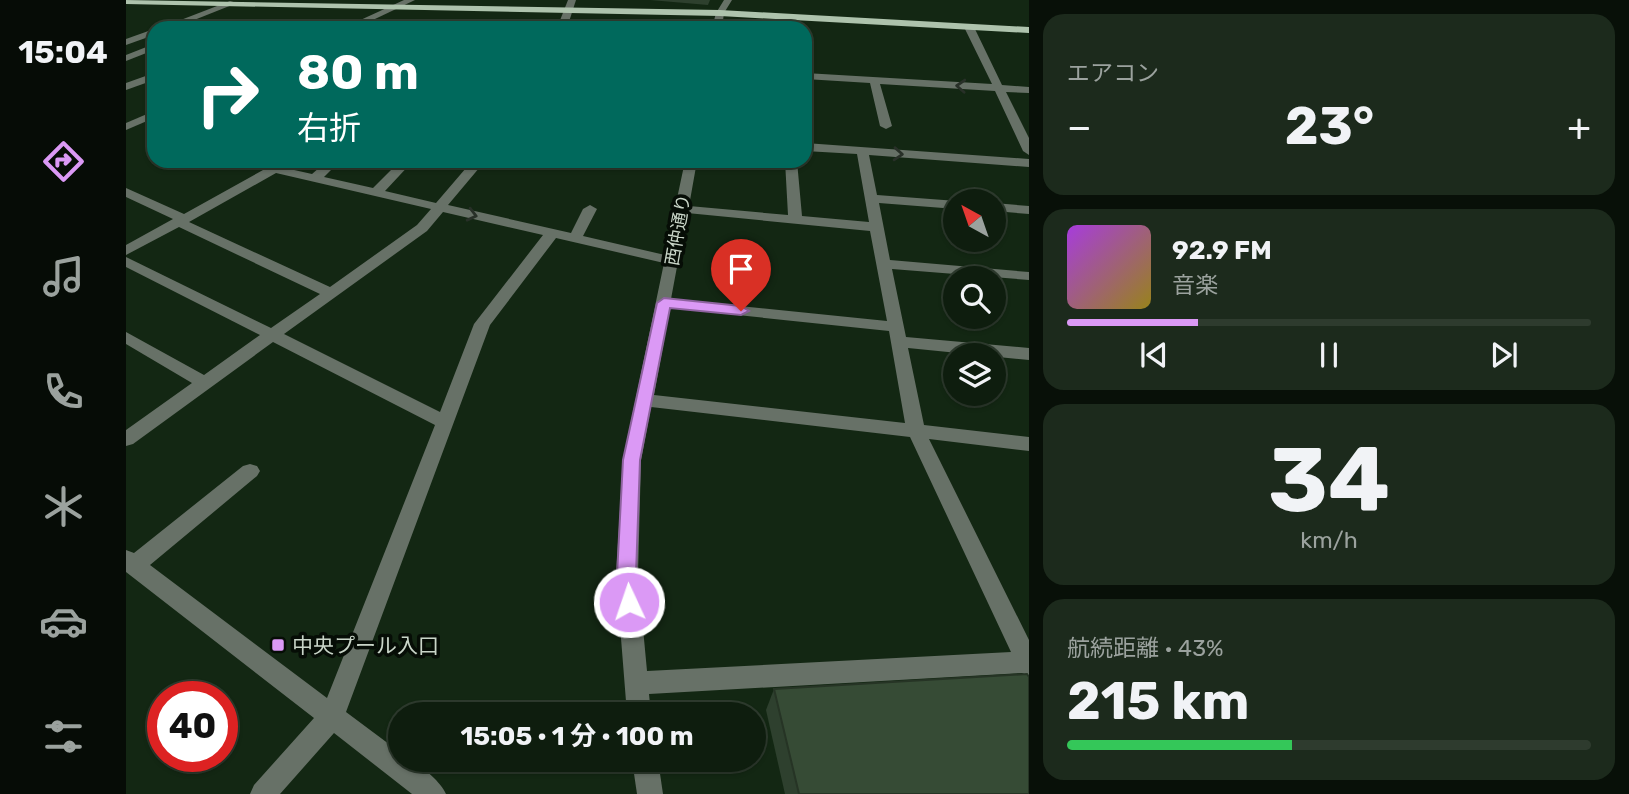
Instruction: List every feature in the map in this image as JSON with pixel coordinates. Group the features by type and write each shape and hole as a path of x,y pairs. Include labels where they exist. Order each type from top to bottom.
{"main road":[{"path":"126,1 399,5 571,4 1029,30"}],"street":[{"path":"364,21 411,0"},
{"path":"718,21 727,0"},
{"path":"184,21 233,3"},
{"path":"565,21 571,4"},
{"path":"969,27 1029,151"},
{"path":"126,42 147,34"},
{"path":"126,58 147,50"},
{"path":"812,76 1029,90"},
{"path":"126,87 147,79"},
{"path":"874,80 886,126"},
{"path":"129,123 147,117"},
{"path":"129,123 147,128"},
{"path":"812,147 1029,163"},
{"path":"636,682 1028,664 916,431 862,151"},
{"path":"266,168 673,261"},
{"path":"314,179 326,168"},
{"path":"375,193 400,168"},
{"path":"126,439 422,228 472,168"},
{"name":"西仲通り","path":"638,702 626,575 632,460 690,168"},
{"path":"791,168 795,219"},
{"path":"126,251 273,170"},
{"path":"126,192 331,293"},
{"path":"871,198 943,204"},
{"path":"1006,208 1029,210"},
{"path":"574,240 590,209"},
{"path":"682,209 877,227"},
{"path":"263,794 332,717 482,324 551,235"},
{"path":"126,261 445,422"},
{"path":"884,264 1029,276"},
{"path":"664,303 1029,354"},
{"path":"126,337 204,383"},
{"path":"644,400 1029,444"},
{"path":"250,471 130,562 433,794"},
{"path":"647,772 650,794"}],"building":[{"path":"1027,674 1029,794 799,794 774,689"}],"place":[{"name":"中央プール入口","path":"278,645"}],"route":[{"path":"629,602 626,575 632,460 664,303 741,311"}]}
